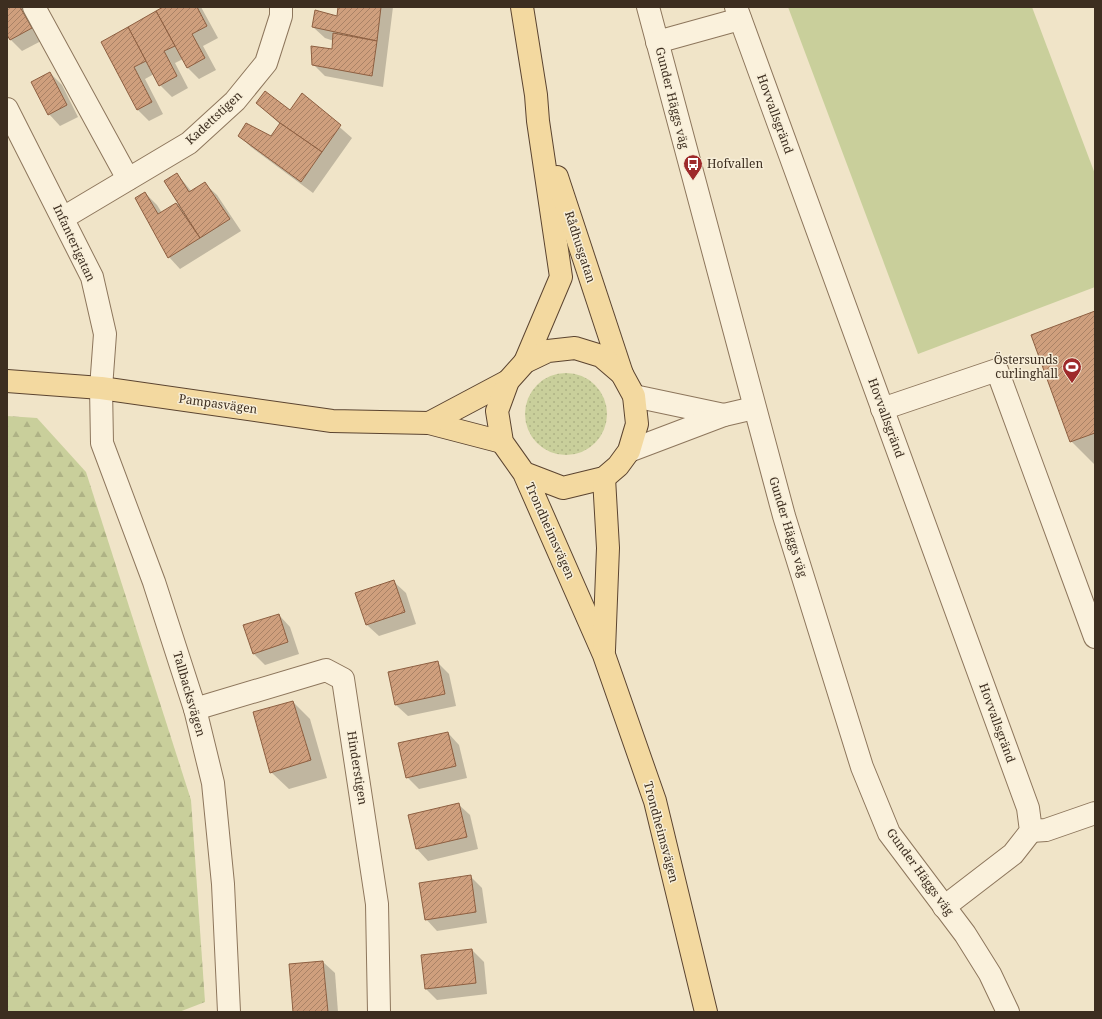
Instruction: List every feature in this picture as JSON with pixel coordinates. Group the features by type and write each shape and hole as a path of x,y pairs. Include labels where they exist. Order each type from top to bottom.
{"main road":[{"name":"Rådhusgatan","path":"522,7 536,95 538,121 561,277 525,362"},
{"name":"Rådhusgatan","path":"538,121 622,374"},
{"path":"575,348 601,356 622,374 634,396 637,424 629,451 618,466 604,478 563,488 524,473 502,442 497,411 508,381 525,362 548,350 575,348"},
{"name":"Pampasvägen","path":"7,381 101,388 332,421 429,423 502,442"},
{"name":"Pampasvägen","path":"429,423 508,381"},
{"name":"Trondheimsvägen","path":"524,473 604,655 656,801 706,1012"},
{"name":"Trondheimsvägen","path":"604,478 608,548 604,655"}],"street":[{"path":"34,7 128,179"},
{"name":"Kadettstigen","path":"63,218 189,143 235,101 266,63 281,16 281,7"},
{"name":"Gunder Häggs väg","path":"648,7 784,516 862,766 889,833 965,934 990,974 1008,1012"},
{"path":"658,42 738,13"},
{"name":"Hovvallsgränd","path":"738,13 1028,808 1031,831"},
{"name":"Infanterigatan","path":"7,109 92,276 105,334 101,388"},
{"path":"882,409 997,370 1095,637"},
{"name":"Tallbacksvägen","path":"101,388 102,443 154,582 195,708 213,791 223,884 229,1012"},
{"path":"634,396 724,415"},
{"path":"629,451 724,415 754,408"},
{"name":"Hinderstigen","path":"195,708 326,670 344,679 377,904 379,1012"},
{"path":"944,907 1013,854 1031,831 1046,830 1095,813"}],"green space":[{"path":"788,7 1032,7 1095,174 1095,287 918,354"},
{"path":"558,373 574,373 589,380 600,391 607,406 607,422 604,430 595,443 582,452 574,455 558,455 543,448 532,437 525,422 525,406 532,391 543,380"},
{"path":"7,416 37,418 86,472 191,800 205,1002 179,1012 7,1012"}],"building":[{"path":"7,7 20,7 32,28 10,40 7,35"},
{"path":"163,7 197,7 207,26 192,34 205,58 187,68 156,11"},
{"path":"338,7 381,7 377,41 312,27 315,10 337,16"},
{"path":"156,11 175,46 164,51 177,76 159,86 128,27"},
{"path":"128,27 146,61 134,67 152,102 137,110 101,42"},
{"path":"333,33 377,41 372,76 312,65 311,46 332,49"},
{"path":"50,72 67,105 48,115 31,82"},
{"path":"265,91 290,110 302,93 341,125 322,152 280,123 256,103"},
{"path":"246,123 271,136 280,123 322,152 301,182 238,136"},
{"path":"177,173 189,192 205,182 230,219 200,238 164,181"},
{"path":"145,192 158,214 176,203 200,238 168,258 135,198"},
{"name":"Östersunds curlinghall","path":"1095,311 1095,433 1070,442 1031,335"},
{"path":"394,580 405,612 366,625 355,593"},
{"path":"279,614 288,642 253,654 243,625"},
{"path":"438,661 445,694 395,705 388,672"},
{"path":"293,701 311,760 270,773 253,712"},
{"path":"448,732 456,766 406,778 398,743"},
{"path":"459,803 467,837 416,849 408,815"},
{"path":"471,875 476,912 425,920 419,883"},
{"path":"472,949 476,983 425,989 421,955"},
{"path":"323,961 328,1012 293,1012 289,964"}],"place":[{"name":"Hofvallen","path":"693,181"},
{"name":"Östersunds curlinghall","path":"1072,384"}]}
